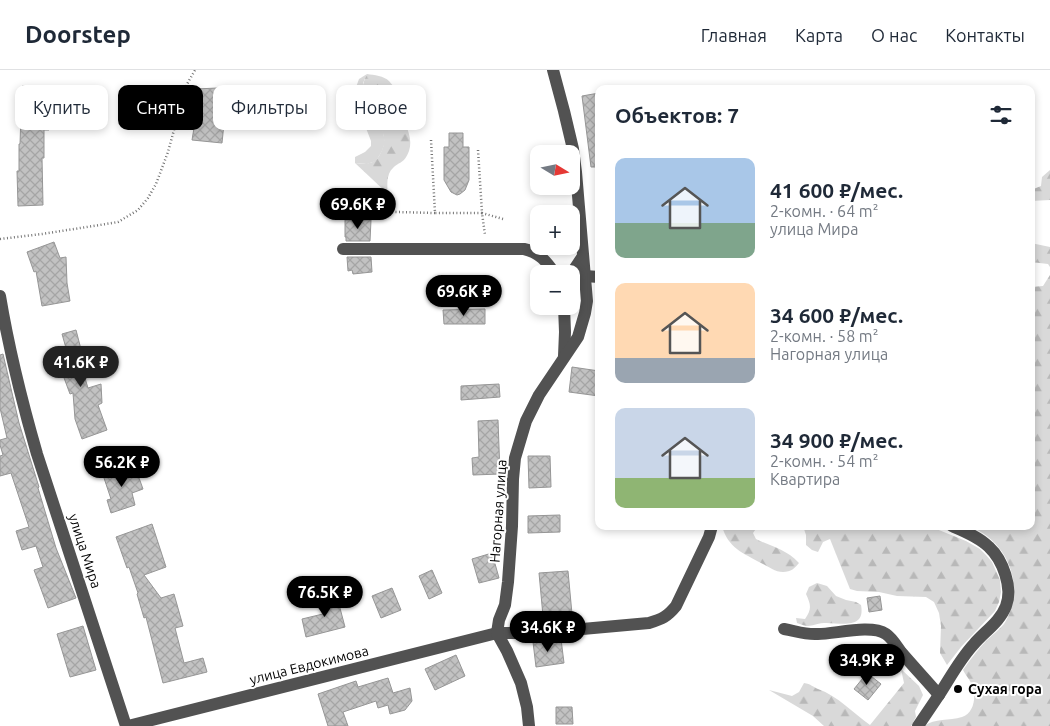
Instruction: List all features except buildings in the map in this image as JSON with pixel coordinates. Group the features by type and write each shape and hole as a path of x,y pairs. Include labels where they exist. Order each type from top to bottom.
{"street":[{"name":"Нагорная улица","path":"497,633 499,620 505,605 508,582 513,479 515,458 520,438 539,395 578,337 587,301 573,150 553,70"},
{"path":"343,249 514,249 531,251 543,258 549,265"},
{"path":"577,265 583,256"},
{"path":"585,276 595,277"},
{"name":"улица Мира","path":"0,296 5,327 37,454 127,726"},
{"path":"564,315 564,356"},
{"name":"улица Евдокимова","path":"127,726 497,633 538,633 649,623 660,620 668,616 676,606 711,530"},
{"path":"918,726 962,659 974,643 1000,616 1006,605 1009,590 1006,575 999,559 989,547 977,538 960,530"},
{"path":"784,629 798,633 817,634 877,630 885,633 939,695"},
{"path":"497,633 521,682 528,706 529,726"}],"path":[{"path":"0,239 112,223 128,217 138,210 156,184 168,152 186,86 195,70"},
{"path":"431,140 434,212"},
{"path":"478,150 486,249"},
{"path":"357,211 482,213 504,219"}],"green space":[{"path":"367,74 364,85 357,85 359,79"},
{"path":"367,74 384,78 392,85 364,85"},
{"path":"367,130 382,130 385,142 376,161 367,164 355,163 355,157 365,152 371,146"},
{"path":"382,130 408,130 410,138 410,147 404,160 389,173 388,194 355,163 366,164 377,159 383,148"},
{"path":"1050,170 1050,200 1035,201 1035,188 1041,186 1042,177"},
{"path":"1035,244 1050,247 1050,267 1048,264 1035,262"},
{"path":"1050,275 1050,726 924,726 928,723 962,717 970,712 974,703 974,692 963,670 980,647 1004,624 1011,610 1014,595 1010,567 994,542 977,530 1035,530 1035,287 1043,286"},
{"path":"724,530 755,530 753,533 756,539 784,551 799,563 786,572 772,569 737,549 728,540"},
{"path":"804,530 939,530 980,549 992,562 1000,580 1001,592 999,602 995,611 947,665 940,653 941,626 939,613 934,602 926,597 897,596 850,589 830,539 823,542 818,552 806,545"},
{"path":"817,583 827,586 836,596 861,605 859,619 855,622 843,624 824,623 808,626 797,623 796,618 805,619 810,610 806,594 809,587"},
{"path":"901,669 919,686 923,695 915,711 916,717 911,726 824,726 813,716 769,690 792,696 799,692 804,683 808,684 832,696 870,725 904,683"}],"place":[{"name":"Сухая гора","path":"958,689"}]}
